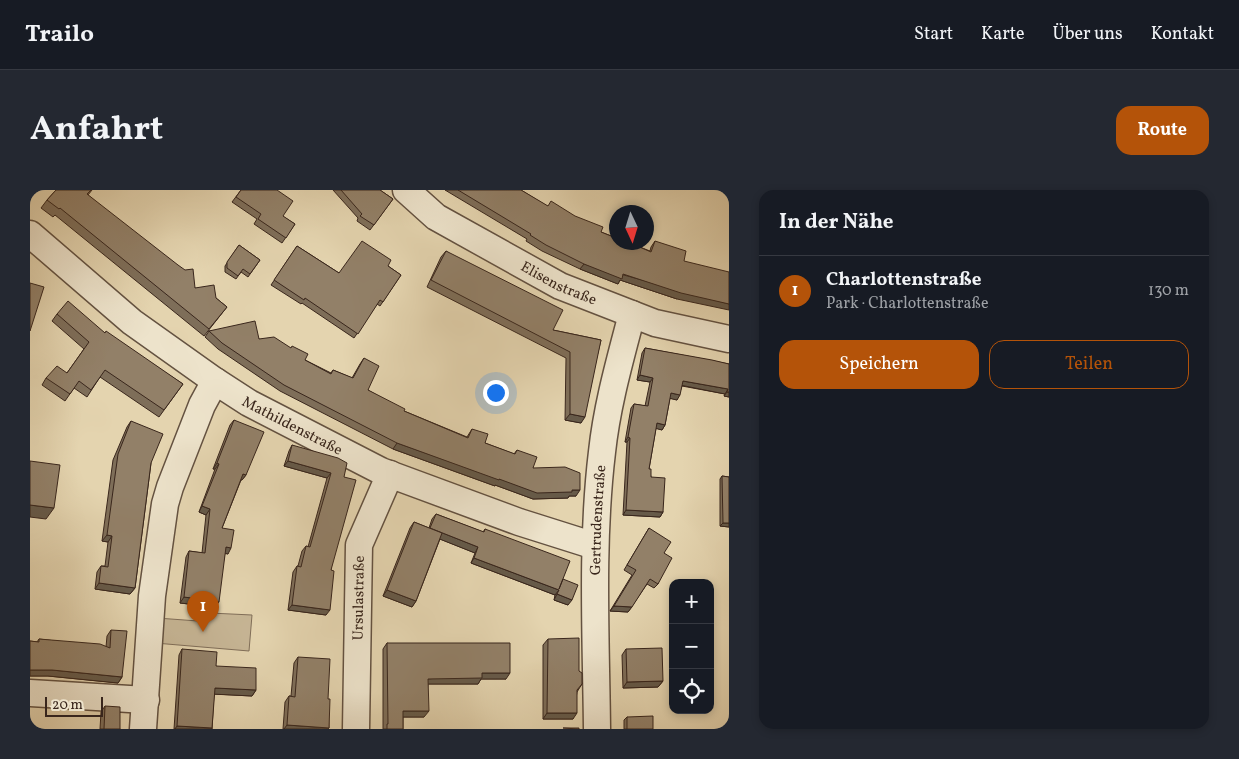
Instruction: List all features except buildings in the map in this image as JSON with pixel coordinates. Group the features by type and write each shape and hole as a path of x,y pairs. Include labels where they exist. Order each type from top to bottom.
{"street":[{"name":"Elisenstraße","path":"406,190 436,217 560,286 655,323 729,339"},
{"name":"Mathildenstraße","path":"30,234 132,322 249,403 390,474 519,522 595,546"},
{"name":"Gertrudenstraße","path":"597,729 595,546 602,452 613,388 632,314"},
{"path":"143,729 152,596 165,504 170,486 199,414 215,381"},
{"name":"Ursulastraße","path":"356,729 359,545 390,474"},
{"path":"30,694 146,700"}],"shaded area":[{"path":"210,613 252,615 249,651 155,643 157,618 198,621"}],"place":[{"name":"Charlottenstraße","path":"203,632"}]}
